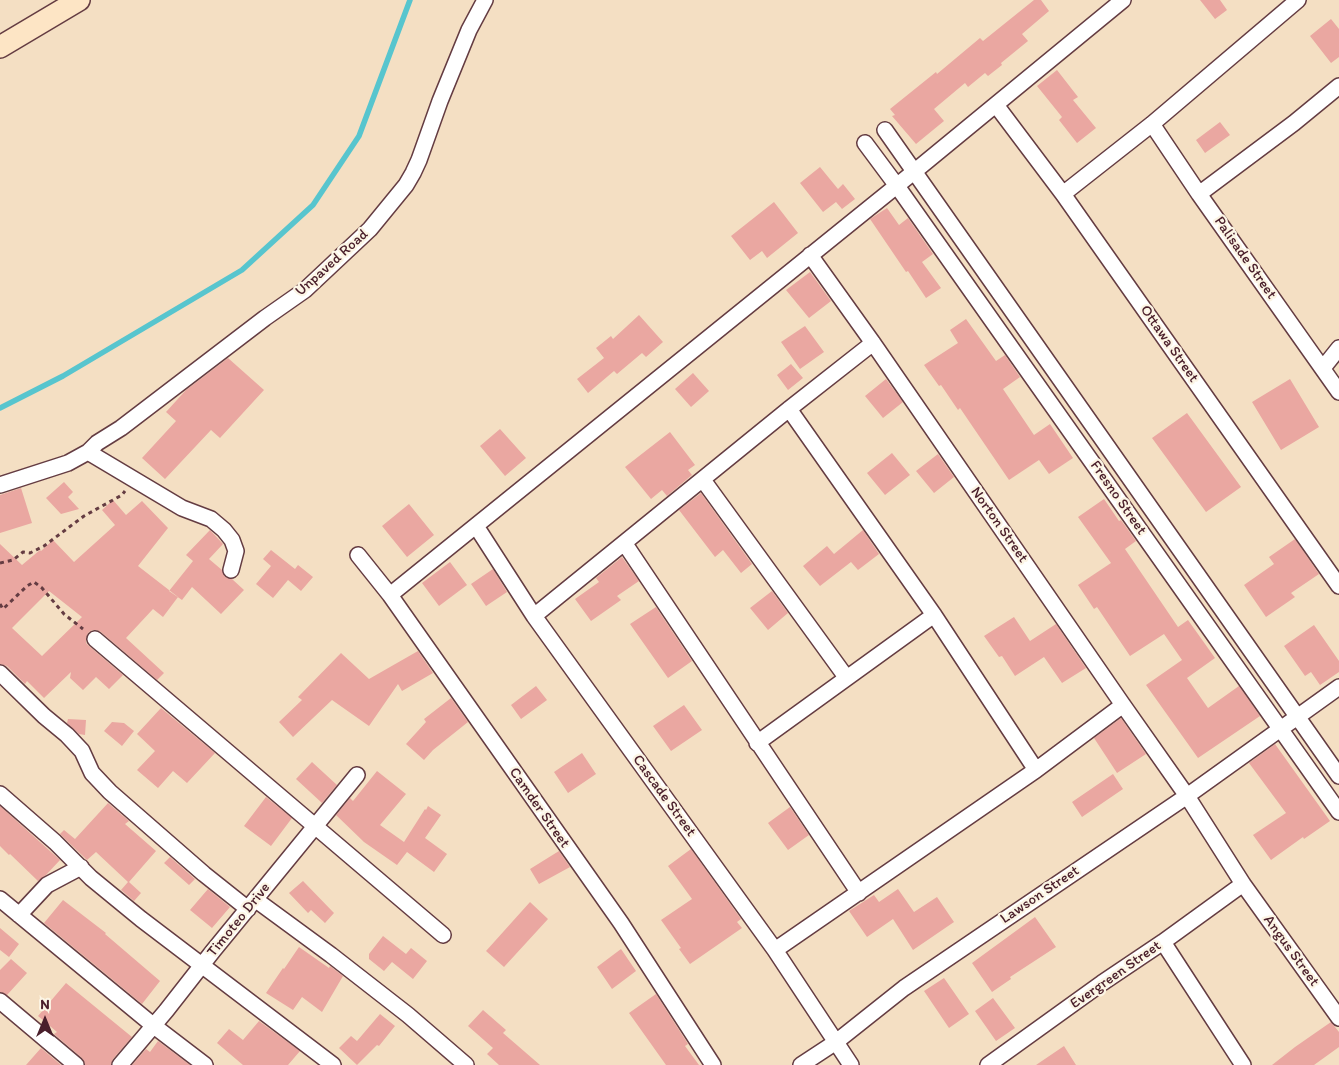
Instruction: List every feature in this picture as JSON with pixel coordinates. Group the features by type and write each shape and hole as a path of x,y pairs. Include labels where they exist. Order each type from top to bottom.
{"street":[{"path":"0,47 79,0"},
{"name":"Unpaved Road","path":"0,485 68,463 88,452 97,443 121,428 265,318 305,290 370,229 406,185 413,173 443,92 469,30 485,0"},
{"path":"390,595 897,186 1123,0"},
{"path":"1063,194 1152,124 1298,0"},
{"path":"1199,194 1294,123 1339,86"},
{"name":"Ottawa Street","path":"996,105 1063,194 1339,586"},
{"name":"Palisade Street","path":"1152,124 1199,194 1339,392"},
{"name":"Fresno Street","path":"885,130 1339,776"},
{"name":"Fresno Street","path":"865,143 1339,812"},
{"name":"Norton Street","path":"810,255 1187,796"},
{"path":"534,616 873,343"},
{"path":"1323,368 1339,348"},
{"path":"789,409 934,614 1036,770"},
{"path":"88,452 182,508 211,520 224,530 232,540 236,551 231,570"},
{"path":"703,480 846,678"},
{"name":"Cascade Street","path":"476,526 534,616 775,950 851,1065"},
{"path":"625,544 757,743 859,892"},
{"name":"Camder Street","path":"358,555 390,595 621,923 714,1065"},
{"path":"757,743 934,614"},
{"path":"95,639 443,934"},
{"path":"0,673 82,751 92,773 110,792 204,874 331,955 408,1015 466,1065"},
{"name":"Lawson Street","path":"801,1065 836,1042 904,988 1187,796 1339,687"},
{"path":"775,950 1036,770 1123,705"},
{"name":"Timoteo Drive","path":"120,1065 154,1026 357,775"},
{"path":"0,794 55,842 91,878 141,919 333,1065"},
{"name":"Angus Street","path":"1187,796 1243,884 1339,1018"},
{"path":"19,915 47,885 81,867"},
{"name":"Evergreen Street","path":"988,1065 1243,884"},
{"path":"0,900 154,1026 205,1065"},
{"path":"1163,942 1243,1065"},
{"path":"0,1001 76,1065"}],"path":[{"path":"0,563 13,560 23,552 30,553 44,546 84,516 122,495 134,480"},
{"path":"0,604 3,609 34,582 42,588 64,614 95,639"}],"building":[{"path":"1034,0 1041,0 1049,11 1022,34 1028,41 988,76 985,73 968,87 965,83 934,109 944,121 916,144 892,116 895,115 890,109 936,72 937,74 980,38 983,41"},
{"path":"1200,0 1220,0 1227,10 1215,19"},
{"path":"1331,19 1339,29 1339,57 1331,63 1310,36"},
{"path":"1057,70 1078,97 1073,100 1096,128 1077,143 1059,120 1062,117 1037,86"},
{"path":"1220,122 1230,135 1205,153 1196,140"},
{"path":"820,167 838,189 843,184 855,199 842,209 836,202 823,212 800,183"},
{"path":"774,202 798,233 767,258 762,251 750,260 731,236"},
{"path":"887,208 899,225 908,218 933,254 922,262 941,288 926,298 870,219"},
{"path":"810,272 831,301 809,318 786,290"},
{"path":"639,315 663,342 646,357 642,353 617,374 614,371 588,393 577,379 604,358 596,348 611,336 613,339"},
{"path":"966,319 996,361 1005,355 1020,377 1003,389 1034,435 1050,424 1073,458 1049,474 1039,460 1009,480 960,408 958,410 941,385 939,386 924,365 958,343 950,330"},
{"path":"805,326 824,352 800,369 781,342"},
{"path":"228,358 264,390 220,438 211,430 165,479 142,458 176,421 166,412 186,390"},
{"path":"791,364 803,378 788,390 777,375"},
{"path":"693,373 709,391 691,407 675,389"},
{"path":"886,379 903,402 883,418 865,396"},
{"path":"1290,379 1319,427 1281,450 1252,402"},
{"path":"1187,413 1241,487 1206,512 1152,438"},
{"path":"500,429 526,458 505,476 480,446"},
{"path":"670,432 695,465 688,470 692,475 667,496 662,490 651,499 625,467"},
{"path":"892,453 910,475 885,495 867,473"},
{"path":"938,454 954,477 934,493 916,471"},
{"path":"64,482 73,492 68,497 79,509 61,514 46,498"},
{"path":"21,488 32,523 0,533 0,495"},
{"path":"701,493 752,564 741,573 723,550 715,557 679,510"},
{"path":"1104,499 1136,541 1125,549 1178,627 1188,620 1215,658 1187,678 1208,708 1239,686 1260,716 1198,758 1146,685 1182,660 1164,634 1130,656 1097,607 1094,609 1078,585 1111,563 1078,517"},
{"path":"113,500 126,515 142,501 168,528 138,566 178,597 163,617 153,609 126,638 164,673 157,680 101,632 92,630 88,633 86,643 123,675 109,689 96,677 83,690 70,678 71,672 44,698 27,681 25,684 7,666 0,664 0,544 22,565 53,540 74,562 115,525 102,510","holes":["49,591 82,617 42,656 12,628"]},
{"path":"409,504 434,535 407,557 382,526"},
{"path":"210,530 223,544 209,559 222,570 225,577 232,579 244,590 221,614 192,587 182,600 169,591 193,561 186,555"},
{"path":"863,530 879,554 858,570 851,562 820,586 803,566 827,546 834,554"},
{"path":"1295,539 1319,574 1291,593 1295,597 1266,617 1244,585 1274,564 1269,557"},
{"path":"271,550 295,569 298,565 313,577 301,591 288,580 273,598 256,584 271,566 263,559"},
{"path":"622,557 639,581 617,596 621,600 591,621 575,599 599,582 596,578"},
{"path":"450,562 467,585 439,606 422,583"},
{"path":"493,569 507,592 486,606 471,584"},
{"path":"772,591 788,613 768,630 750,608"},
{"path":"656,607 692,661 668,678 630,624"},
{"path":"1014,617 1030,641 1056,624 1086,668 1062,683 1044,657 1015,676 1002,656 999,657 984,636"},
{"path":"1314,625 1339,661 1339,672 1320,685 1311,672 1305,676 1284,646"},
{"path":"418,651 433,673 402,691 398,684 369,726 332,700 293,737 279,722 302,700 298,697 341,653 369,679"},
{"path":"536,686 547,700 521,719 511,705"},
{"path":"451,698 468,722 433,750 424,760 406,744 426,722 424,719"},
{"path":"684,705 702,730 671,751 653,726"},
{"path":"161,708 215,753 187,783 173,771 158,788 137,770 155,751 137,734"},
{"path":"1121,718 1146,754 1117,773 1094,738"},
{"path":"68,719 86,720 85,735 79,734 67,723"},
{"path":"112,722 124,723 134,731 122,746 104,731"},
{"path":"1275,744 1330,821 1304,839 1303,837 1271,860 1253,835 1286,813 1249,763"},
{"path":"582,753 596,774 568,793 554,772"},
{"path":"312,762 337,785 322,803 296,779"},
{"path":"377,771 406,794 380,825 404,842 428,806 441,815 425,838 447,854 434,872 407,852 397,865 364,842 336,815 350,798 353,801"},
{"path":"1113,774 1123,789 1082,817 1072,802"},
{"path":"266,797 292,818 271,846 244,826"},
{"path":"108,803 129,821 125,824 156,851 129,882 141,893 134,901 121,890 128,882 96,852 87,860 60,834 64,830 75,839"},
{"path":"0,806 60,860 38,881 0,846"},
{"path":"790,807 809,835 788,850 768,823"},
{"path":"691,849 741,919 737,922 742,928 690,964 661,920 692,899 668,866"},
{"path":"559,851 570,867 539,884 530,869"},
{"path":"170,857 195,879 189,885 164,863"},
{"path":"303,881 334,913 325,923 311,910 308,913 289,893"},
{"path":"208,889 230,907 212,928 190,910"},
{"path":"898,889 914,912 937,897 954,922 913,950 893,919 867,937 849,911 874,895 879,902"},
{"path":"63,900 106,933 160,981 142,1004 44,923"},
{"path":"530,902 548,919 504,967 486,951"},
{"path":"1035,917 1056,947 1010,977 1011,979 992,992 972,963"},
{"path":"0,928 19,944 9,957 0,950"},
{"path":"383,936 406,954 411,948 427,961 413,979 392,962 384,971 369,959 369,954"},
{"path":"299,947 343,976 322,1012 302,997 293,1010 266,993"},
{"path":"621,949 636,971 612,989 597,967"},
{"path":"11,959 27,973 7,995 0,992 0,970"},
{"path":"944,978 969,1014 949,1028 924,991"},
{"path":"66,983 132,1037 113,1059 111,1065 85,1065 82,1058 54,1034 57,1032 38,1016"},
{"path":"656,994 688,1044 685,1046 699,1065 666,1065 629,1013"},
{"path":"993,998 1015,1028 996,1041 975,1011"},
{"path":"483,1010 506,1030 503,1033 540,1065 499,1065 487,1054 493,1048 468,1026"},
{"path":"380,1014 395,1026 379,1046 377,1045 357,1065 339,1048 351,1036 357,1041"},
{"path":"259,1021 300,1051 288,1065 243,1065 217,1043 229,1029 243,1040"},
{"path":"1331,1022 1339,1032 1339,1047 1314,1065 1272,1065 1295,1047"},
{"path":"158,1041 190,1065 132,1065 146,1049 150,1052"},
{"path":"1064,1046 1076,1065 1036,1065"},
{"path":"41,1048 61,1065 26,1065"}],"waterway":[{"path":"0,408 63,376 242,270 313,205 359,136 410,0"}]}
